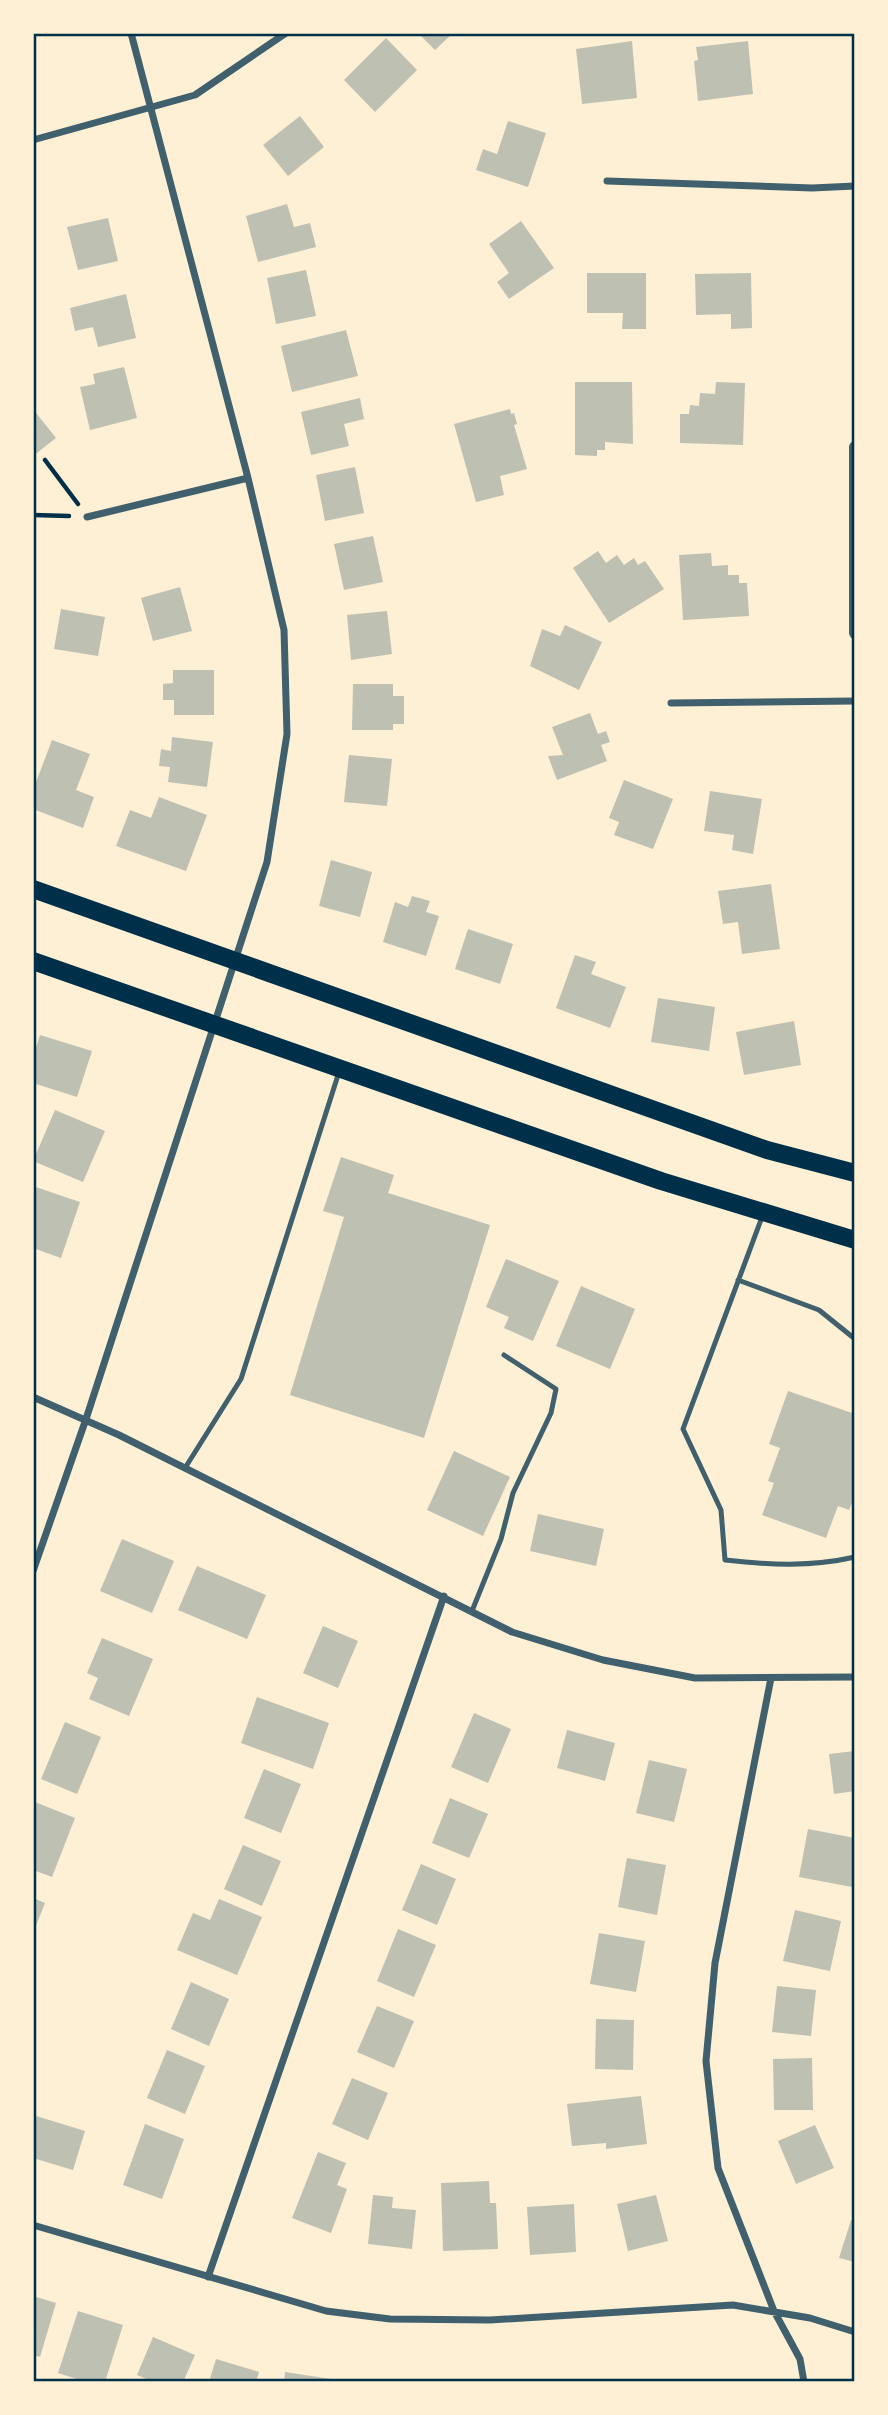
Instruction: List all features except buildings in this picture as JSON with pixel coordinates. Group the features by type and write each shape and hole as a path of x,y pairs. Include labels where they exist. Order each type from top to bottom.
{"main road":[{"path":"33,888 767,1150 855,1173"},
{"path":"33,961 661,1181 855,1240"}],"street":[{"path":"33,1571 86,1419 267,862 287,734 284,630 248,478 131,33"},
{"path":"33,140 195,95 286,33"},
{"path":"607,181 812,188 855,186"},
{"path":"855,447 855,633"},
{"path":"88,517 248,478"},
{"path":"671,703 855,701"},
{"path":"33,1397 86,1419 512,1632 603,1660 695,1678 855,1677"},
{"path":"208,2277 444,1597"},
{"path":"771,1678 715,1963 706,2061 718,2168 774,2311 800,2359 804,2382"},
{"path":"33,2225 326,2311 390,2319 490,2320 733,2305 774,2311 855,2332"}],"lane":[{"path":"185,1468 241,1379 341,1068"},
{"path":"763,1214 682,1429 721,1510 725,1560 772,1566 827,1563 855,1557"},
{"path":"738,1280 819,1310 855,1339"},
{"path":"472,1611 501,1539 513,1493 551,1413 556,1389 504,1355"}],"path":[{"path":"45,460 88,517"},
{"path":"33,515 88,517"}]}
